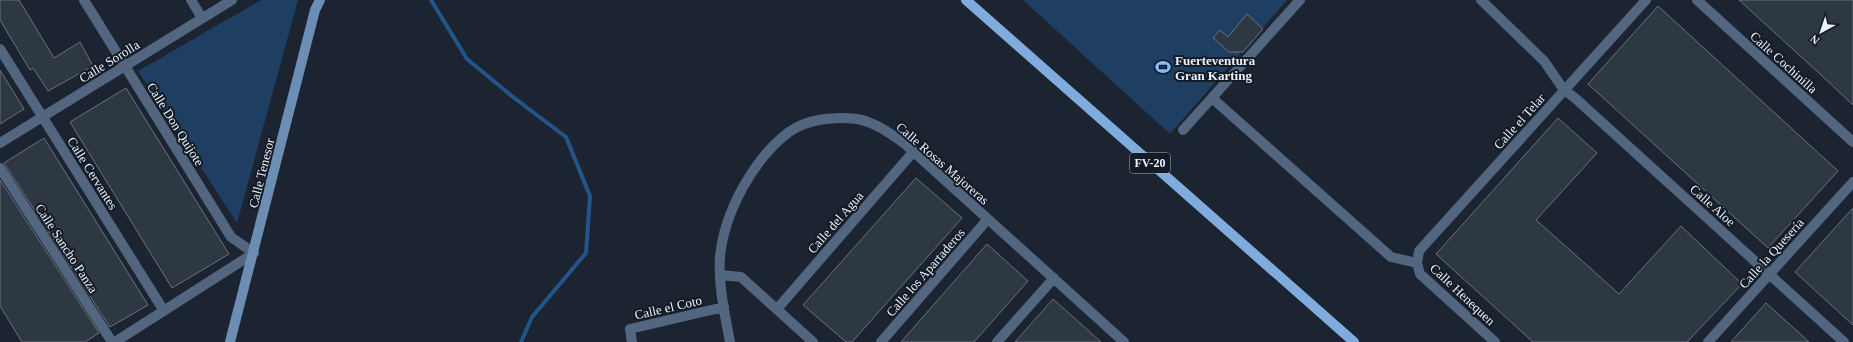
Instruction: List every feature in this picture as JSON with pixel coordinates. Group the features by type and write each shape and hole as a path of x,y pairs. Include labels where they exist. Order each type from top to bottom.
{"main road":[{"name":"FV-20","path":"966,0 1354,342"},
{"name":"FV-20","path":"1335,326 1351,342"}],"street":[{"name":"Calle Don Quijote","path":"84,0 231,237 254,253"},
{"path":"191,0 202,18"},
{"name":"Calle Sorolla","path":"0,143 232,0"},
{"name":"Calle Tenesor","path":"230,342 254,253 315,5 320,0"},
{"path":"1184,130 1300,0"},
{"name":"Calle Aloe","path":"1481,0 1544,61 1564,90 1575,98 1844,342"},
{"name":"Calle el Telar","path":"1417,263 1419,251 1646,0"},
{"name":"Calle Cochinilla","path":"1697,0 1853,142"},
{"name":"Calle Cervantes","path":"0,49 164,311"},
{"path":"1212,98 1391,257 1417,263"},
{"name":"Calle Rosas Majoreras","path":"730,342 720,275 720,256 738,196 751,173 769,151 790,132 811,122 839,118 858,119 882,128 914,151 1054,278 1118,340"},
{"name":"Calle del Agua","path":"777,309 914,151"},
{"name":"Calle Sancho Panza","path":"0,168 112,342"},
{"name":"Calle la Quesería","path":"1708,342 1853,182"},
{"name":"Calle los Apartaderos","path":"881,342 988,219"},
{"path":"115,342 254,253"},
{"name":"Calle Henequen","path":"1417,263 1420,274 1495,342"},
{"path":"720,275 741,277 813,342"},
{"path":"997,342 1054,278"},
{"name":"Calle el Coto","path":"632,342 630,329 724,307"}],"shaded area":[{"path":"261,0 298,0 237,223 138,71"},
{"name":"Fuerteventura Gran Karting","path":"1023,0 1287,0 1170,134"}],"building":[{"path":"0,0 19,0 54,58 80,42 93,66 48,91 33,68 30,70 0,20"},
{"path":"1739,0 1853,0 1853,105 1821,75"},
{"path":"1658,6 1838,171 1768,248 1588,84"},
{"path":"1247,14 1263,29 1243,52 1229,52 1213,38 1220,30 1228,37"},
{"path":"0,70 24,109 0,124"},
{"path":"126,88 229,254 172,288 70,122"},
{"path":"1558,118 1597,153 1536,220 1619,294 1681,226 1742,284 1687,342 1533,342 1436,254"},
{"path":"44,138 148,305 110,327 4,163"},
{"path":"916,178 962,218 852,342 846,342 803,305"},
{"path":"0,180 99,333 85,342 22,342 0,306"},
{"path":"1853,208 1853,325 1795,272"},
{"path":"987,244 1028,281 974,342 901,342"},
{"path":"1053,299 1101,342 1015,342"},
{"path":"1766,303 1797,331 1809,342 1731,342"}],"waterway":[{"path":"431,0 467,59 513,97 566,137 590,196 586,253 532,317 521,342"}],"place":[{"name":"Fuerteventura Gran Karting","path":"1163,67"}]}
